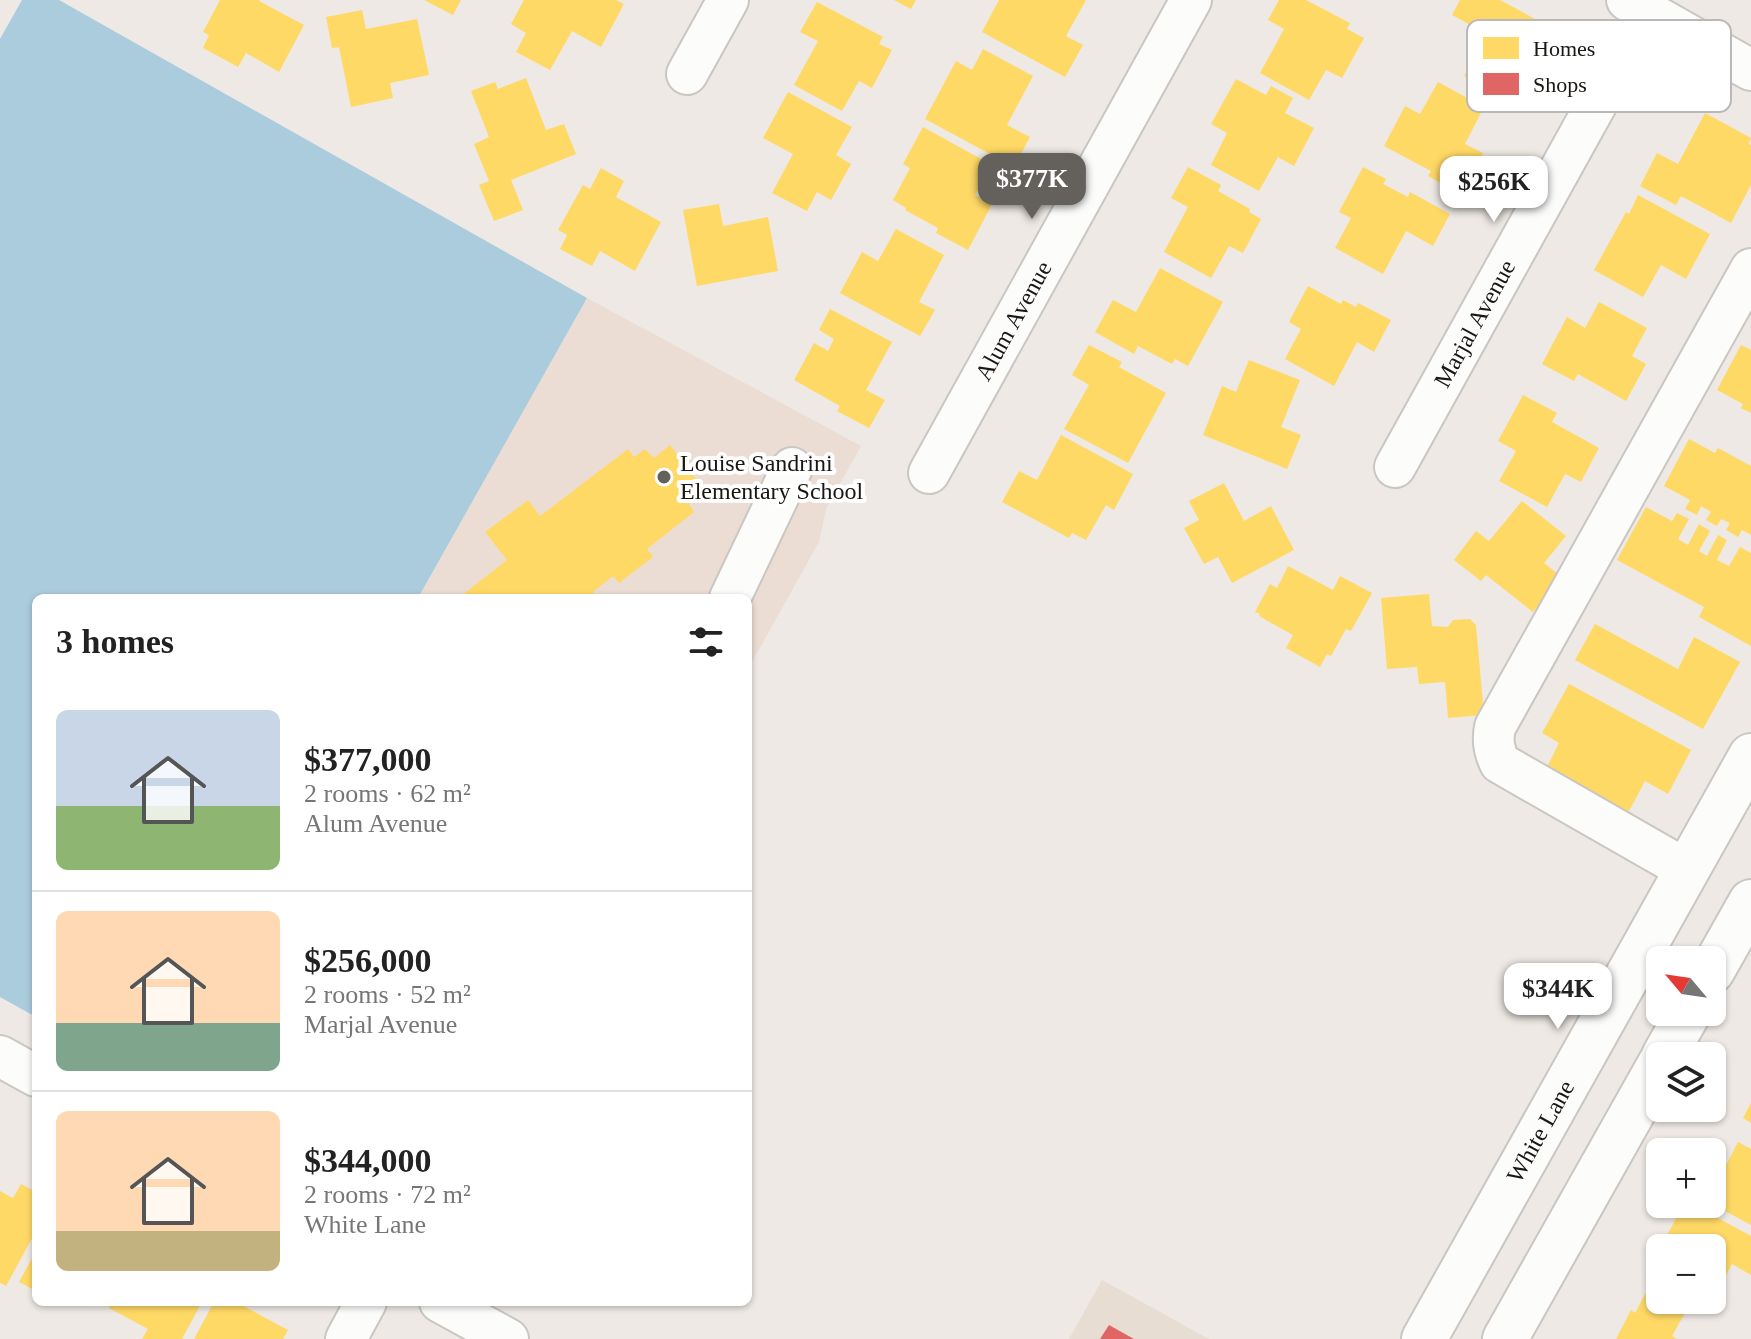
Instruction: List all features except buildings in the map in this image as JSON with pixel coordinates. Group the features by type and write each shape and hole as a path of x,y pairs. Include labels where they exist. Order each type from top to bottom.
{"main road":[{"name":"White Lane","path":"1424,1339 1751,756"},
{"path":"1726,946 1751,902"},
{"path":"1505,1339 1646,1089"}],"street":[{"path":"687,74 728,0"},
{"name":"Alum Avenue","path":"929,473 1191,0"},
{"path":"1638,6 1663,20"},
{"path":"1731,59 1751,70"},
{"name":"Marjal Avenue","path":"1395,467 1582,112"},
{"path":"1687,870 1500,763 1494,752 1493,737 1495,727 1751,269"},
{"path":"732,594 792,468"},
{"path":"0,1056 32,1074"},
{"path":"346,1339 364,1306"},
{"path":"447,1306 508,1339"}],"shaded area":[{"name":"Louise Sandrini Elementary School","path":"587,298 861,446 826,509 819,542 752,662 752,594 420,594"},
{"path":"1102,1280 1209,1339 1069,1339"}],"water":[{"path":"22,0 59,0 587,298 420,594 32,594 32,1015 0,997 0,39"}],"place":[{"name":"Louise Sandrini Elementary School","path":"664,477"}]}
